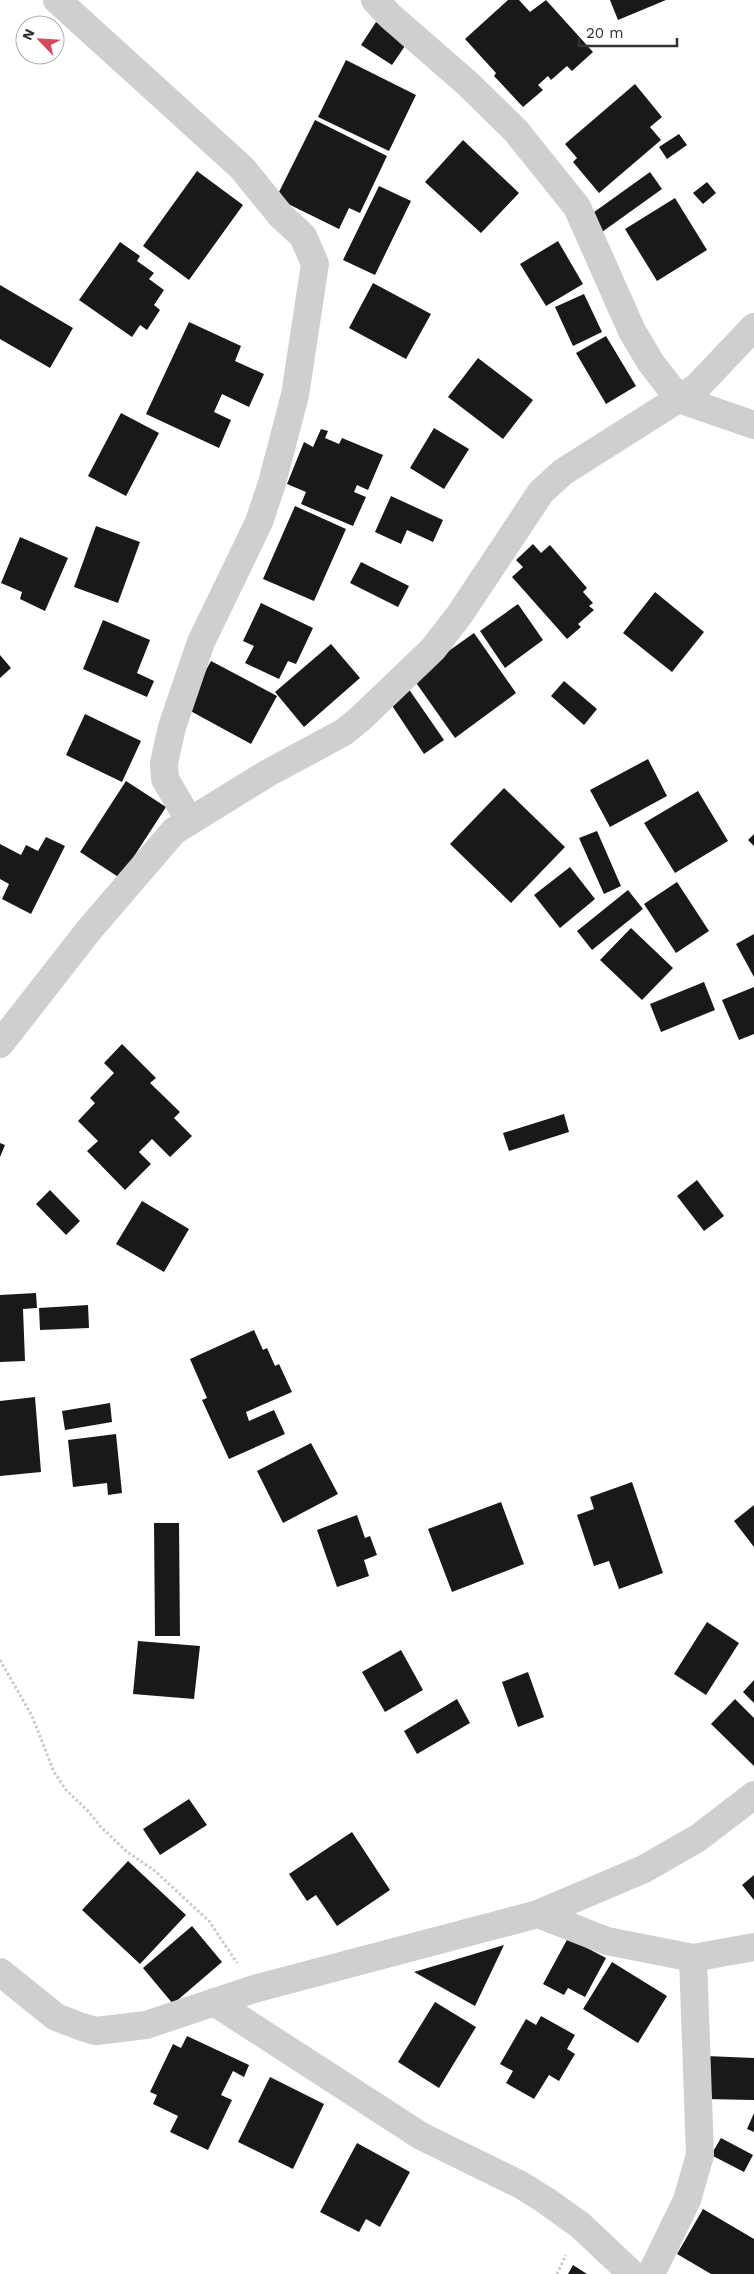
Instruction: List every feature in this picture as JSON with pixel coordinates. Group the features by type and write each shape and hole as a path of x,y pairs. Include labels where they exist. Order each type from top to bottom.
{"street":[{"path":"56,0 242,168 281,216 303,236 315,264 295,395 272,483 259,522 201,642 172,727 164,763 165,779 189,820"},
{"path":"375,0 390,16 467,83 516,131 577,207 632,331 651,363 680,398 754,424"},
{"path":"0,1044 88,930 174,831 268,773 344,732 360,719 433,649 460,614 541,492 563,472 706,380 754,326"},
{"path":"0,1972 56,2018 96,2031 146,2025 254,1989 538,1914 644,1869 698,1838 754,1795"},
{"path":"538,1914 607,1942 693,1958 754,1948"},
{"path":"651,2274 687,2200 700,2155 693,1958"},
{"path":"214,2002 421,2136 521,2185 545,2200 580,2225 632,2274"}],"path":[{"path":"0,1660 32,1716 54,1772 66,1790 126,1851 155,1871 209,1921 254,1989"}],"building":[{"path":"508,0 519,0 530,12 546,0 593,52 572,71 567,66 551,80 548,76 538,85 543,90 523,107 494,76 496,73 465,39"},
{"path":"610,0 666,0 618,20"},
{"path":"376,22 407,43 392,65 361,45"},
{"path":"346,60 416,95 389,151 318,117"},
{"path":"635,84 662,117 650,127 661,140 599,193 573,162 577,158 565,144"},
{"path":"315,120 387,156 360,213 349,208 339,229 276,198"},
{"path":"679,134 687,145 667,159 659,147"},
{"path":"463,140 519,193 481,233 425,182"},
{"path":"197,171 243,205 189,280 143,246"},
{"path":"650,172 662,189 602,232 590,215"},
{"path":"707,182 716,193 703,204 693,193"},
{"path":"379,186 411,201 375,275 343,260"},
{"path":"675,198 707,250 657,281 625,229"},
{"path":"558,241 583,284 546,306 520,264"},
{"path":"120,242 140,256 137,261 154,273 149,279 164,290 154,305 160,310 147,330 140,325 132,337 79,300"},
{"path":"373,283 431,314 406,359 349,328"},
{"path":"0,285 73,328 50,368 0,339"},
{"path":"584,294 602,332 573,346 555,307"},
{"path":"189,322 241,346 235,361 264,374 249,407 222,394 214,412 231,420 219,448 146,414"},
{"path":"606,336 636,386 606,404 576,353"},
{"path":"478,358 533,400 503,439 448,397"},
{"path":"121,413 159,433 126,496 88,476"},
{"path":"434,428 469,449 444,489 410,468"},
{"path":"321,429 328,431 325,438 339,444 342,438 383,455 368,490 357,485 354,492 366,497 353,526 301,504 306,492 287,484 304,442 313,447"},
{"path":"391,496 443,520 433,542 407,530 401,544 375,532"},
{"path":"295,506 346,529 314,601 263,579"},
{"path":"96,526 140,542 118,603 74,587"},
{"path":"20,537 68,558 45,611 20,599 22,592 1,583"},
{"path":"533,544 541,553 550,545 587,588 583,592 593,603 589,606 594,610 578,624 581,627 567,639 512,577 523,567 516,560"},
{"path":"361,562 409,586 398,607 350,583"},
{"path":"655,592 704,632 672,672 623,633"},
{"path":"261,603 313,628 296,664 288,661 279,679 245,663 254,646 243,641"},
{"path":"518,604 543,640 505,668 480,631"},
{"path":"103,620 150,640 137,673 154,681 147,697 83,669"},
{"path":"474,633 516,693 455,738 412,677"},
{"path":"331,644 360,678 304,727 275,692"},
{"path":"0,655 11,668 0,678"},
{"path":"211,661 277,696 251,744 185,708"},
{"path":"564,681 597,709 584,725 551,696"},
{"path":"406,685 444,740 424,754 387,698"},
{"path":"85,714 141,741 122,782 66,755"},
{"path":"648,759 667,796 610,827 590,790"},
{"path":"126,781 166,807 120,878 80,852"},
{"path":"504,788 565,847 511,903 450,844"},
{"path":"698,791 728,841 675,873 644,823"},
{"path":"597,831 621,886 604,894 579,838"},
{"path":"754,834 754,846 748,840"},
{"path":"46,837 65,846 31,914 2,899 9,884 0,879 0,844 21,855 26,845 38,851"},
{"path":"570,867 595,899 560,928 534,895"},
{"path":"677,882 709,931 676,953 644,904"},
{"path":"628,890 643,909 592,950 577,931"},
{"path":"631,928 673,968 642,1000 600,960"},
{"path":"754,934 754,977 736,944"},
{"path":"704,982 715,1010 661,1032 650,1004"},
{"path":"754,987 754,1034 739,1040 722,1000"},
{"path":"122,1044 156,1078 150,1083 180,1112 174,1118 192,1136 170,1157 152,1139 139,1152 151,1164 125,1190 87,1151 98,1141 78,1121 95,1103 90,1098 114,1073 104,1063"},
{"path":"564,1114 569,1132 509,1151 503,1133"},
{"path":"0,1143 5,1145 0,1157"},
{"path":"697,1180 724,1216 704,1231 677,1196"},
{"path":"50,1190 80,1221 66,1235 36,1204"},
{"path":"142,1201 189,1229 164,1272 116,1244"},
{"path":"36,1293 37,1308 23,1309 25,1361 0,1362 0,1295"},
{"path":"88,1305 89,1328 40,1330 39,1308"},
{"path":"254,1330 263,1350 267,1348 275,1366 279,1364 292,1392 246,1412 249,1421 274,1410 285,1434 229,1459 202,1400 207,1398 190,1359"},
{"path":"35,1397 41,1472 0,1476 0,1401"},
{"path":"110,1403 112,1422 65,1430 62,1411"},
{"path":"116,1434 122,1493 108,1495 107,1483 73,1487 68,1440"},
{"path":"311,1443 338,1494 283,1523 257,1471"},
{"path":"632,1482 663,1573 619,1589 609,1561 594,1566 577,1515 594,1509 590,1497"},
{"path":"501,1502 524,1564 452,1592 428,1529"},
{"path":"754,1505 754,1547 734,1521"},
{"path":"357,1515 365,1538 370,1536 377,1555 364,1560 369,1576 337,1587 317,1530"},
{"path":"154,1523 179,1523 180,1636 155,1636"},
{"path":"707,1622 739,1643 706,1695 674,1674"},
{"path":"138,1641 200,1646 194,1699 133,1694"},
{"path":"401,1650 423,1690 385,1712 362,1672"},
{"path":"528,1672 544,1717 518,1727 502,1682"},
{"path":"754,1680 754,1703 743,1692"},
{"path":"457,1699 470,1723 417,1754 404,1731"},
{"path":"735,1699 754,1718 754,1766 711,1724"},
{"path":"189,1799 207,1825 160,1855 143,1829"},
{"path":"352,1832 390,1890 337,1926 316,1895 307,1901 289,1874"},
{"path":"128,1861 186,1915 140,1964 82,1910"},
{"path":"754,1875 754,1900 742,1885"},
{"path":"192,1926 222,1962 173,2004 143,1968"},
{"path":"568,1938 606,1958 585,1997 568,1988 564,1995 543,1984"},
{"path":"504,1945 475,2006 414,1972"},
{"path":"612,1962 667,1996 638,2043 583,2009"},
{"path":"435,2002 476,2027 439,2088 398,2062"},
{"path":"541,2016 575,2035 567,2049 575,2054 559,2081 549,2075 534,2099 506,2083 513,2071 500,2064 526,2019 536,2025"},
{"path":"187,2036 249,2065 244,2077 233,2071 221,2095 232,2100 208,2150 170,2132 178,2116 153,2104 157,2095 150,2092 173,2044 181,2048"},
{"path":"706,2056 754,2058 754,2100 705,2099"},
{"path":"270,2077 324,2104 293,2169 238,2142"},
{"path":"754,2113 754,2132 747,2129"},
{"path":"721,2138 753,2155 744,2172 711,2155"},
{"path":"357,2143 410,2172 380,2227 366,2219 359,2232 320,2212"},
{"path":"703,2209 754,2239 754,2274 711,2274 677,2254"},
{"path":"573,2265 587,2274 568,2274"}]}
